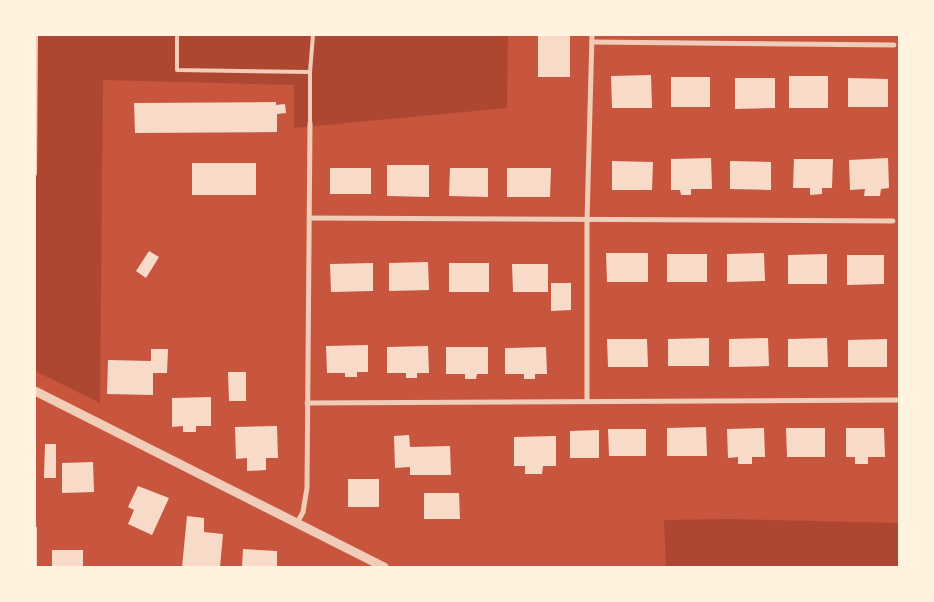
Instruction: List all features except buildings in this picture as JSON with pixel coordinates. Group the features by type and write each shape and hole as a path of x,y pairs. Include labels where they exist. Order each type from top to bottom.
{"street":[{"path":"587,401 587,221 592,35"},
{"path":"592,42 894,45"},
{"path":"297,523 306,502 310,123"},
{"path":"310,218 587,221 893,221"},
{"path":"35,391 384,567"},
{"path":"307,403 897,400"}],"lane":[{"path":"35,174 36,35"},
{"path":"177,35 177,70 310,72"},
{"path":"310,123 310,72 313,35"}],"shaded area":[{"path":"35,35 508,35 507,108 294,128 294,85 103,80 100,403 35,371"},
{"path":"727,519 899,523 899,567 666,567 664,520"}]}
